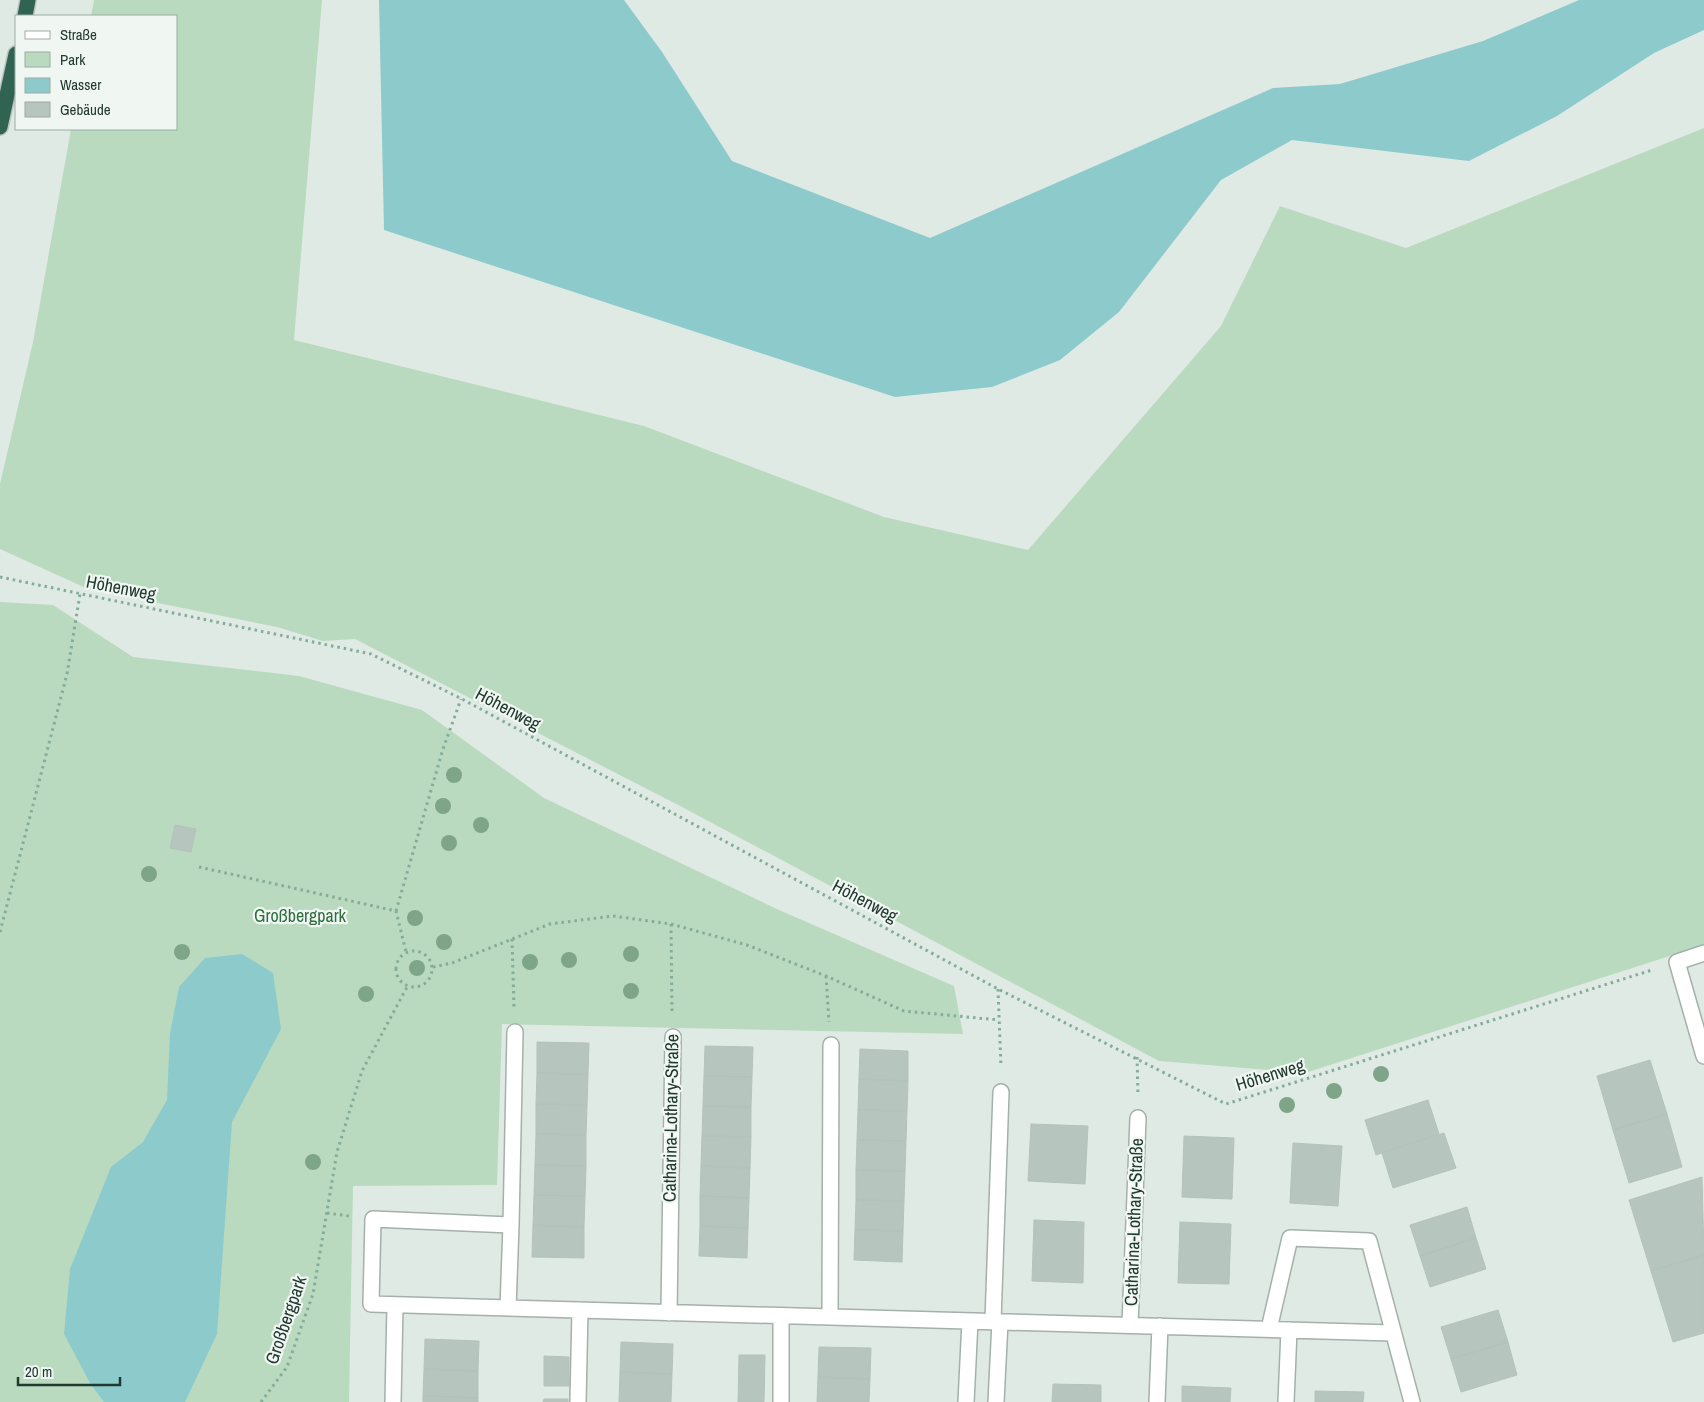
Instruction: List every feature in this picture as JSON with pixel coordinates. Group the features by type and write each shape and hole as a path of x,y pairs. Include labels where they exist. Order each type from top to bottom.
{"highway":[{"path":"24,15 28,0"},
{"path":"0,127 15,59"}],"street":[{"path":"1704,953 1677,962 1704,1056"},
{"path":"508,1308 515,1032"},
{"name":"Catharina-Lothary-Straße","path":"669,1313 672,1037"},
{"path":"830,1317 831,1045"},
{"path":"996,1402 996,1322 1002,1092"},
{"name":"Catharina-Lothary-Straße","path":"1130,1325 1138,1118"},
{"name":"Catharina-Lothary-Straße","path":"511,1225 373,1219 371,1304 1392,1333"},
{"path":"1269,1329 1290,1238 1369,1242 1412,1402"},
{"path":"392,1402 395,1305"},
{"path":"578,1402 580,1310"},
{"path":"781,1316 781,1402"},
{"path":"966,1402 970,1321"},
{"path":"1157,1402 1160,1326"},
{"path":"1286,1402 1288,1330"}],"path":[{"name":"Höhenweg","path":"0,577 276,632 371,654 462,699 998,989 1226,1104 1655,969"},
{"path":"0,932 68,674 80,594"},
{"path":"406,952 396,911 443,748 462,699"},
{"path":"198,867 396,911"},
{"path":"433,967 452,963 550,924 613,916 671,924 747,945 826,976 904,1011 999,1020"},
{"name":"Catharina-Lothary-Straße","path":"671,924 672,1037"},
{"path":"512,939 515,1032"},
{"path":"417,950 428,956 433,967 431,979 421,987 408,987 397,978 396,963 406,952 417,950"},
{"path":"826,976 831,1045"},
{"name":"Großbergpark","path":"261,1402 287,1367 313,1294 337,1152 362,1071 408,987"},
{"path":"998,989 1002,1092"},
{"path":"1136,1057 1138,1118"}],"green space":[{"path":"94,0 322,0 294,340 644,426 884,517 1028,550 1221,326 1280,206 1406,248 1704,128 1704,945 1305,1073 1159,1061 682,807 355,639 323,641 277,627 88,589 0,549 0,484 33,342 71,130 178,130 178,15 91,15"},
{"name":"Großbergpark","path":"0,602 53,605 133,657 299,676 422,710 544,798 779,910 954,986 963,1034 502,1024 497,1185 353,1186 349,1402 0,1402"}],"water":[{"path":"379,0 624,0 662,52 732,161 930,238 1273,88 1340,84 1483,41 1579,0 1704,0 1704,30 1654,53 1557,116 1469,161 1292,140 1221,180 1119,312 1060,360 992,387 895,397 384,230"},
{"path":"242,954 273,973 281,1029 232,1122 217,1334 185,1402 104,1402 90,1383 64,1334 70,1269 111,1167 143,1142 167,1100 170,1033 179,987 205,958"}],"building":[{"path":"175,825 196,829 191,852 170,848"},
{"path":"537,1042 589,1043 588,1074 537,1073"},
{"path":"705,1046 753,1047 752,1077 704,1076"},
{"path":"860,1049 908,1051 908,1081 859,1079"},
{"path":"1650,1060 1667,1114 1613,1130 1597,1076"},
{"path":"537,1073 588,1074 587,1105 536,1104"},
{"path":"704,1076 752,1077 751,1107 703,1106"},
{"path":"859,1079 908,1081 907,1111 858,1110"},
{"path":"1428,1100 1439,1134 1376,1155 1365,1120"},
{"path":"536,1104 587,1105 586,1135 536,1134"},
{"path":"703,1106 751,1107 751,1137 702,1136"},
{"path":"858,1110 907,1111 906,1141 857,1140"},
{"path":"1667,1114 1682,1167 1629,1183 1613,1130"},
{"path":"1031,1124 1088,1126 1085,1184 1028,1181"},
{"path":"1444,1133 1456,1168 1393,1188 1382,1153"},
{"path":"536,1134 586,1135 586,1166 535,1165"},
{"path":"702,1136 751,1137 750,1168 701,1166"},
{"path":"1184,1136 1234,1138 1232,1199 1182,1197"},
{"path":"857,1140 906,1141 905,1171 856,1170"},
{"path":"1293,1143 1342,1146 1338,1206 1290,1203"},
{"path":"535,1165 586,1166 585,1196 534,1195"},
{"path":"701,1166 750,1168 749,1198 700,1196"},
{"path":"856,1170 905,1171 904,1201 856,1200"},
{"path":"1702,1177 1704,1255 1651,1271 1629,1200"},
{"path":"534,1195 585,1196 584,1227 533,1225"},
{"path":"700,1196 749,1198 748,1228 700,1226"},
{"path":"856,1200 904,1201 903,1231 855,1230"},
{"path":"1467,1207 1476,1238 1420,1256 1410,1225"},
{"path":"1034,1220 1084,1222 1083,1283 1032,1281"},
{"path":"1180,1222 1231,1224 1229,1284 1178,1283"},
{"path":"533,1225 584,1227 584,1258 532,1257"},
{"path":"700,1226 748,1228 747,1258 699,1256"},
{"path":"855,1230 903,1231 902,1262 854,1260"},
{"path":"1476,1238 1486,1269 1430,1287 1420,1256"},
{"path":"1704,1255 1704,1333 1673,1342 1651,1271"},
{"path":"1498,1310 1508,1342 1451,1359 1441,1327"},
{"path":"425,1339 479,1341 478,1371 424,1369"},
{"path":"621,1342 673,1344 672,1374 620,1372"},
{"path":"1508,1342 1517,1375 1461,1392 1451,1359"},
{"path":"819,1347 871,1348 870,1379 818,1377"},
{"path":"739,1355 765,1355 764,1402 738,1402"},
{"path":"544,1356 569,1357 569,1386 544,1386"},
{"path":"424,1369 478,1371 478,1398 423,1396"},
{"path":"620,1372 672,1374 671,1402 619,1402"},
{"path":"818,1377 870,1379 869,1402 817,1402"},
{"path":"1053,1384 1101,1385 1101,1402 1052,1402"},
{"path":"1182,1386 1231,1388 1230,1402 1182,1402"},
{"path":"1315,1391 1364,1392 1363,1402 1315,1402"},
{"path":"423,1396 478,1398 478,1402 423,1402"},
{"path":"544,1399 568,1399 568,1402 543,1402"}]}
